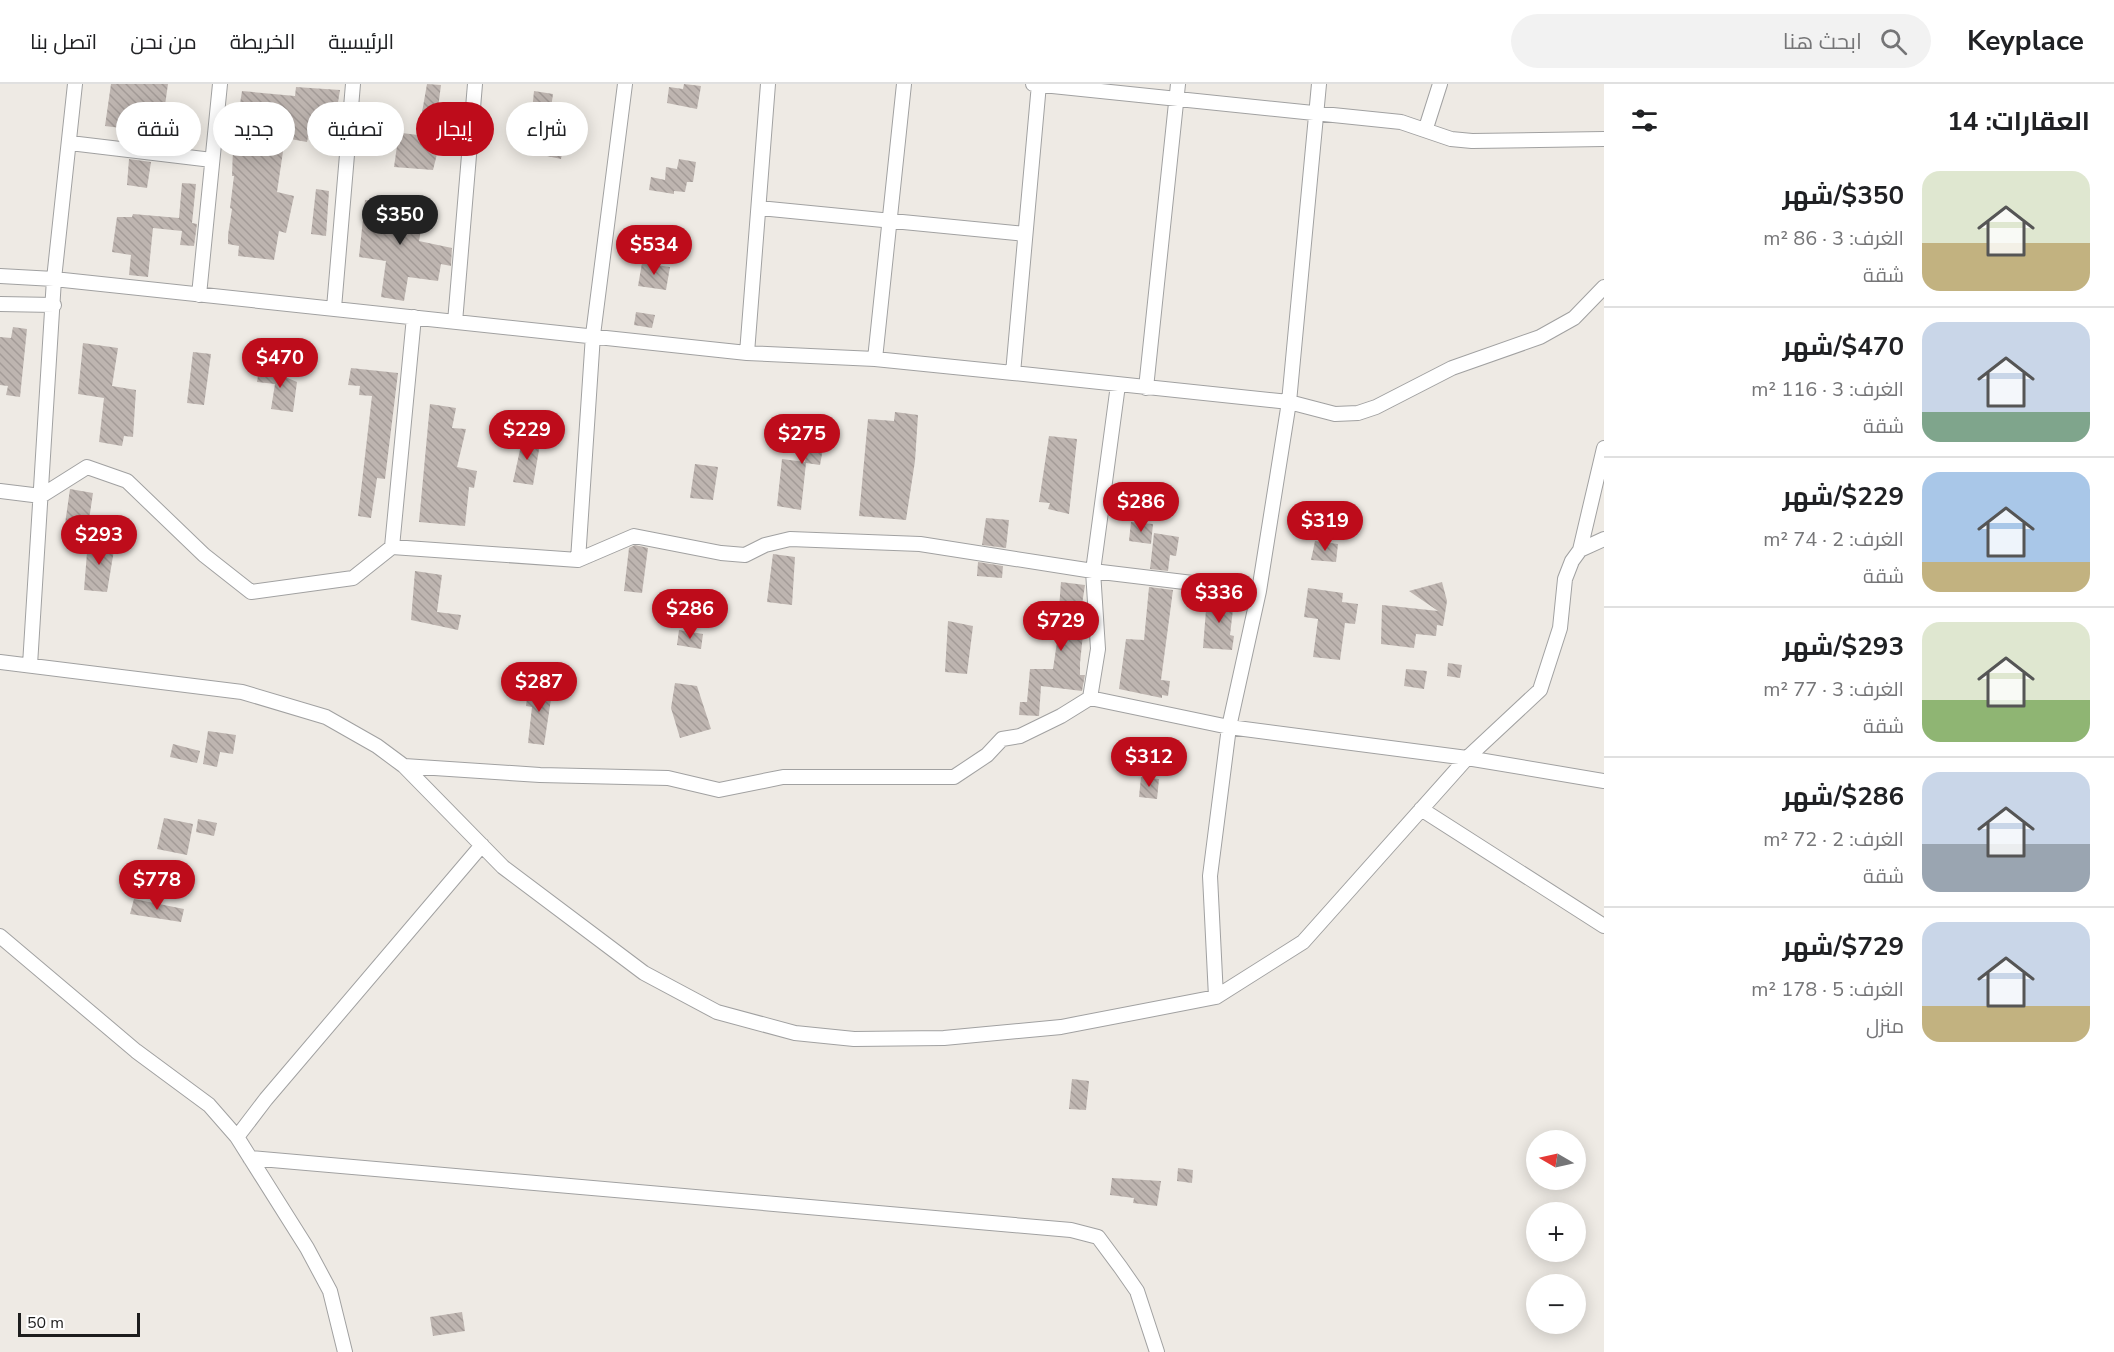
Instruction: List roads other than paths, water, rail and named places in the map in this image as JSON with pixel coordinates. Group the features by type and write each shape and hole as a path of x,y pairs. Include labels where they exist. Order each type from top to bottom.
{"street":[{"path":"30,665 54,279 75,84"},
{"path":"199,295 220,84"},
{"path":"334,308 352,84"},
{"path":"455,322 475,84"},
{"path":"578,560 593,335 625,84"},
{"path":"747,353 768,84"},
{"path":"875,359 904,84"},
{"path":"1013,373 1037,84 1177,101 1401,122 1451,138 1472,141 1604,140"},
{"path":"1146,388 1178,84"},
{"path":"1216,997 1210,876 1229,727 1259,591 1289,402 1319,84"},
{"path":"1425,128 1440,84"},
{"path":"70,143 212,160"},
{"path":"759,208 1025,234"},
{"path":"0,276 54,279 747,353 875,359 1013,373 1289,402 1335,414 1358,413 1376,407 1452,368 1540,337 1574,318 1604,287"},
{"path":"0,304 54,305"},
{"path":"392,547 414,317"},
{"path":"1090,698 1098,637 1093,571 1118,385"},
{"path":"0,663 242,692 326,717 377,746 404,766 502,867 644,973 717,1012 795,1033 854,1040 944,1038 1061,1027 1216,997 1303,942 1467,758 1540,690 1560,628 1565,579 1572,561 1580,550 1604,448"},
{"path":"0,491 41,496 87,467 127,481 204,555 251,592 353,578 392,547 578,560 634,536 721,553 745,555 765,545 790,539 920,544 1093,571 1259,591"},
{"path":"1580,550 1604,538"},
{"path":"404,766 540,775 668,778 719,790 783,777 954,777 987,755 1002,739 1020,736 1061,716 1090,698 1229,727 1467,758 1604,782"},
{"path":"1422,809 1604,926"},
{"path":"237,1137 266,1099 482,845"},
{"path":"0,936 136,1051 209,1105 237,1137 307,1248 330,1291 345,1352"},
{"path":"250,1158 1071,1230 1098,1237 1121,1268 1137,1291 1157,1352"}]}
